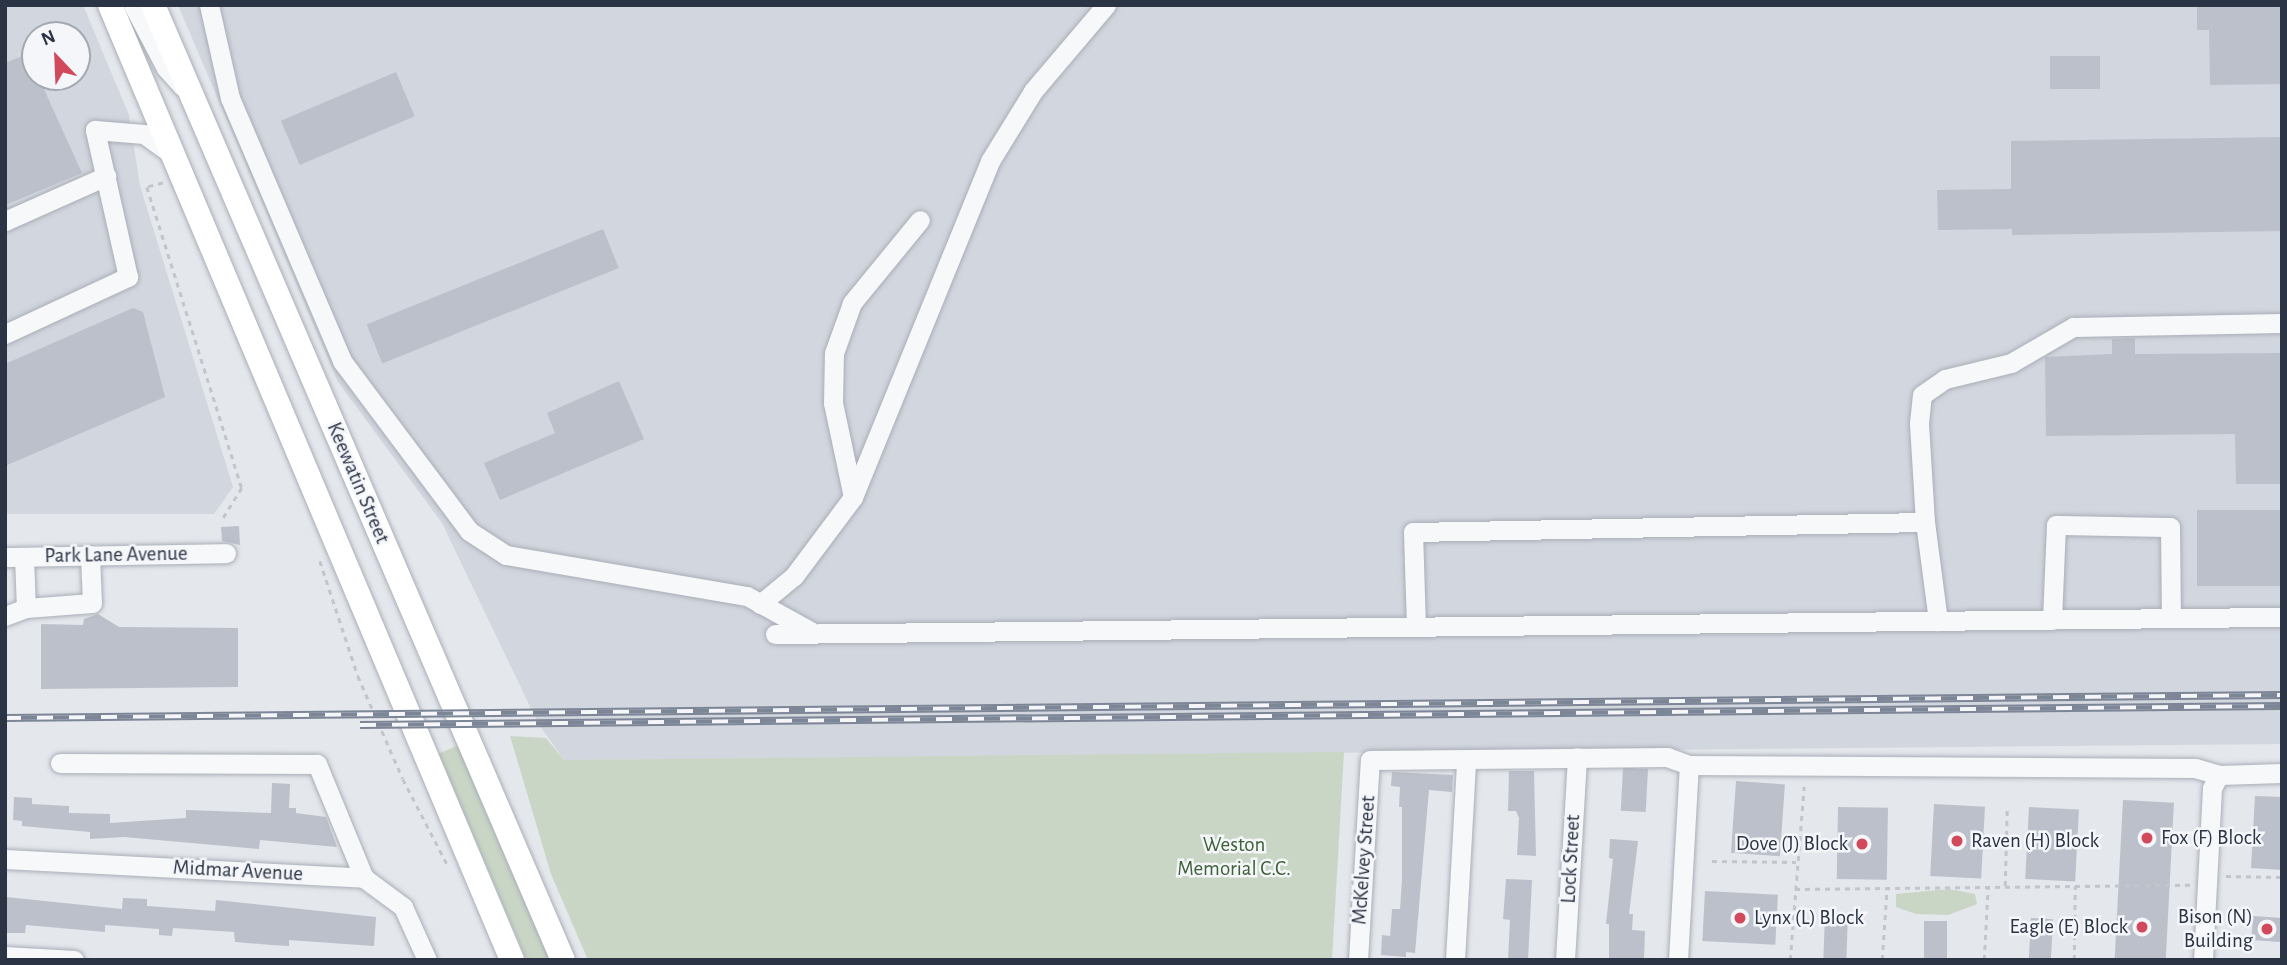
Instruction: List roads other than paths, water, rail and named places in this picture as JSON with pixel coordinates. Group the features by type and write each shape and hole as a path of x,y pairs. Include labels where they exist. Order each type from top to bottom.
{"main road":[{"name":"Keewatin Street","path":"110,5 512,960"},
{"name":"Keewatin Street","path":"153,5 563,960"}],"street":[{"path":"133,5 166,68 195,102"},
{"path":"209,5 230,98 342,361 469,531 506,555 747,596 817,634"},
{"path":"760,604 794,576 853,497 990,161 1033,90 1105,5"},
{"path":"5,334 128,277 95,130 144,134 173,155"},
{"path":"5,221 106,176"},
{"path":"853,497 833,403 834,353 852,303 920,220"},
{"path":"1938,621 1925,522 1919,423 1922,396 1945,379 2011,363 2073,327 2282,323"},
{"path":"1416,627 1413,531 1925,522"},
{"path":"2052,620 2056,525 2170,527 2171,618"},
{"name":"Park Lane Avenue","path":"15,557 226,553"},
{"path":"5,616 26,608 92,603 90,555"},
{"path":"15,557 26,608"},
{"path":"775,634 2282,617"},
{"name":"Lock Street","path":"1565,960 1577,757"},
{"path":"1455,960 1466,761 1667,757 1689,765 2195,768 2219,775 2282,773"},
{"name":"McKelvey Street","path":"1358,960 1370,760 1466,761"},
{"path":"60,762 317,764 364,878 403,907 427,960"},
{"path":"1678,960 1689,765"},
{"path":"2203,960 2212,788 2219,775"},
{"name":"Midmar Avenue","path":"5,859 364,878"},
{"path":"5,956 74,960"}],"railway":[{"path":"5,718 2282,695"},
{"path":"360,725 2282,706"}],"place":[{"name":"Fox (F) Block","path":"2147,838"},
{"name":"Raven (H) Block","path":"1957,841"},
{"name":"Dove (J) Block","path":"1862,844"},
{"name":"Lynx (L) Block","path":"1740,918"},
{"name":"Eagle (E) Block","path":"2142,927"},
{"name":"Bison (N) Building","path":"2267,929"}],"park label":[{"name":"Weston Memorial C.C.","path":"1234,857"}]}
